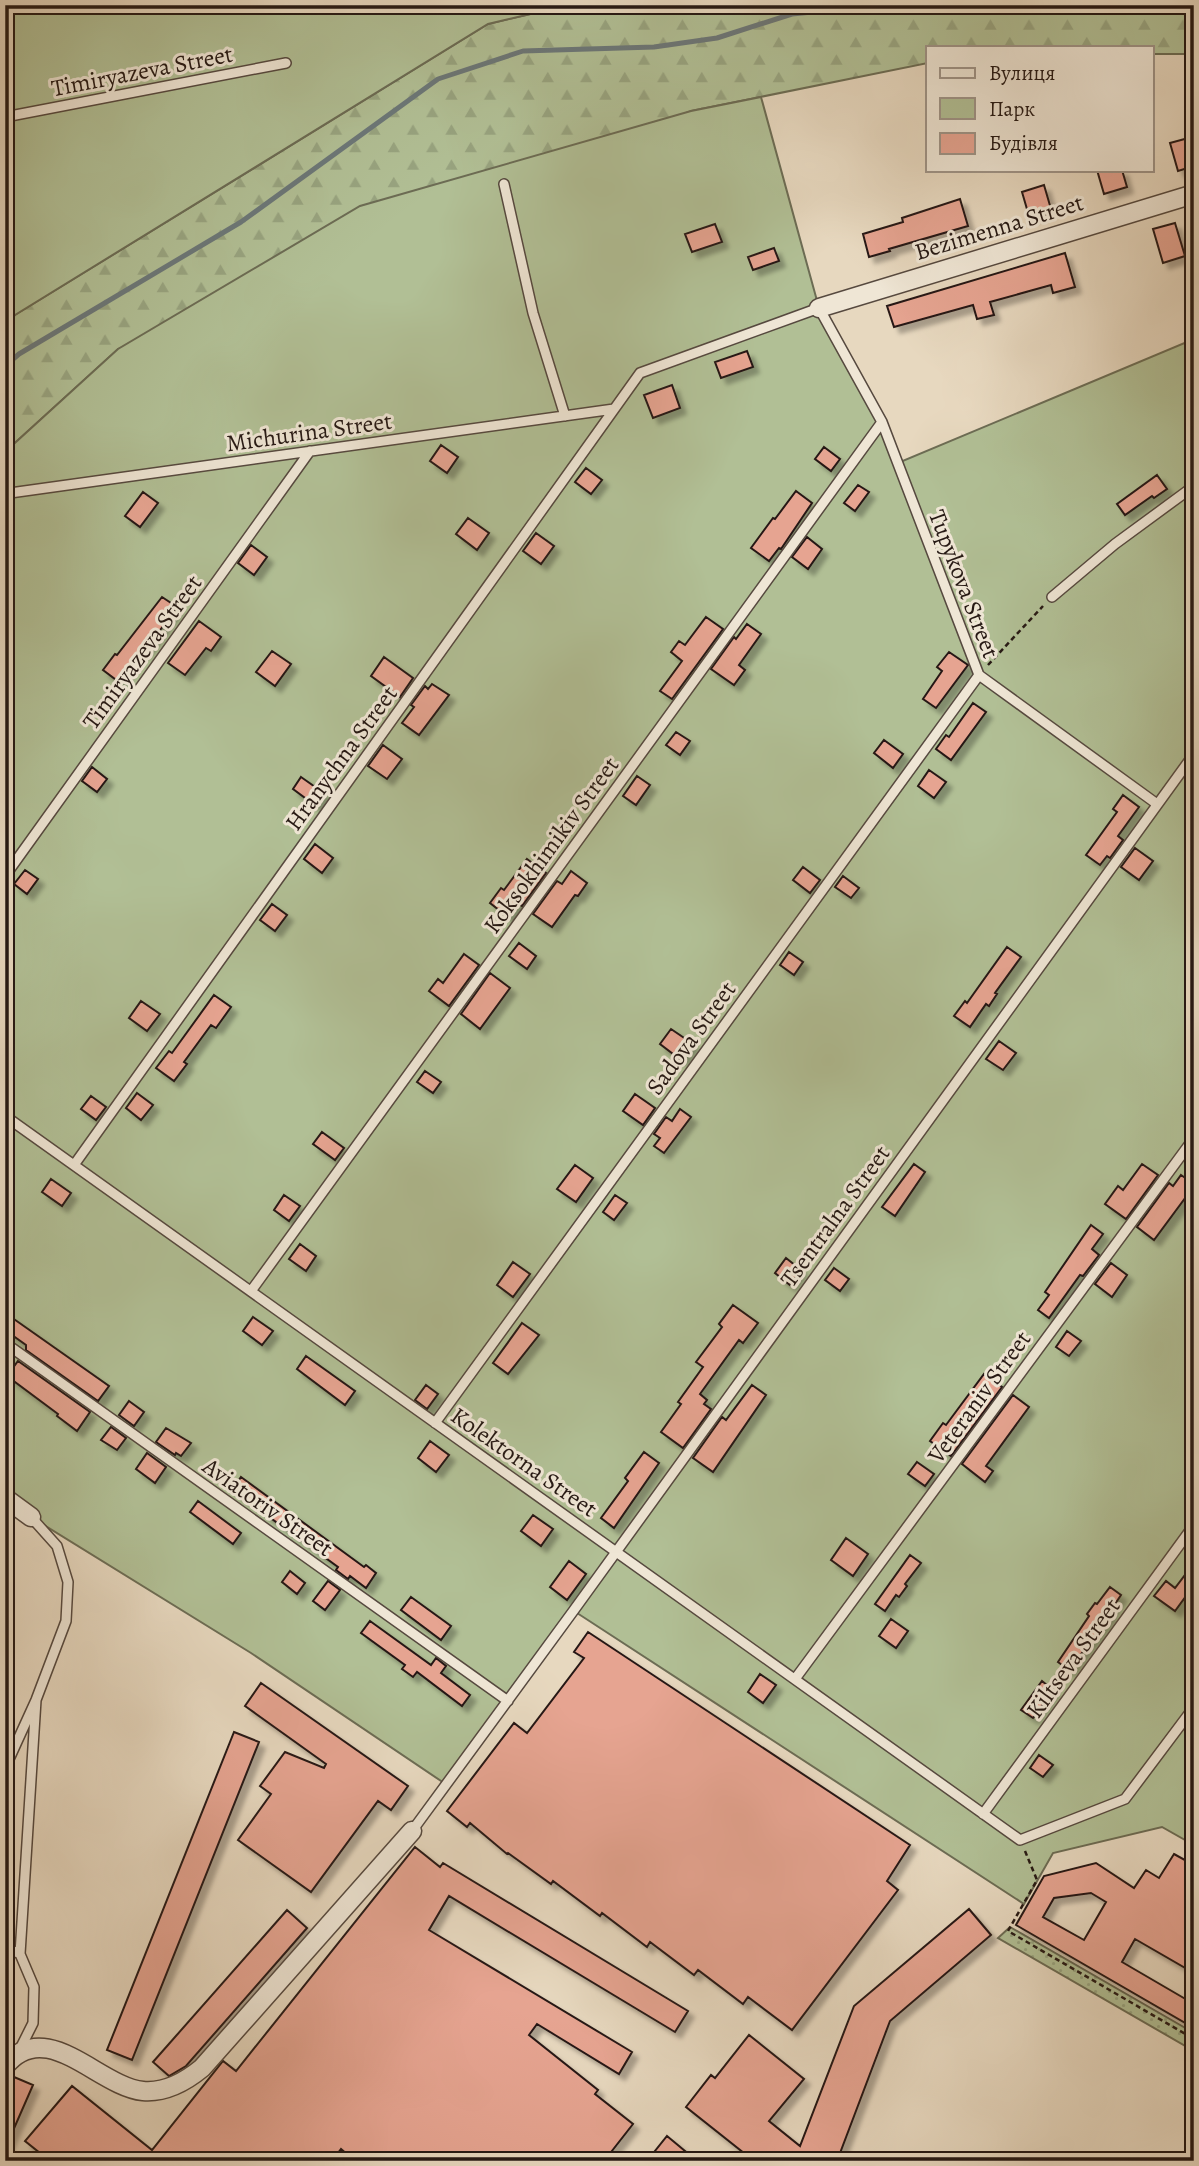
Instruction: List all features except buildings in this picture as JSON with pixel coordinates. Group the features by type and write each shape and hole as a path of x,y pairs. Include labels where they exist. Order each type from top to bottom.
{"street":[{"name":"Bezimenna Street","path":"819,307 1194,194"},
{"path":"5,1498 31,1517"},
{"path":"11,2060 31,2049 58,2050 126,2088 143,2091 172,2088 189,2079 202,2068 412,1830"}],"lane":[{"name":"Timiryazeva Street","path":"5,117 286,63"},
{"path":"505,184 533,313 565,416"},
{"name":"Hranychna Street","path":"74,1165 640,373 819,307"},
{"name":"Tupykova Street","path":"819,307 883,422 979,675 1157,804"},
{"name":"Michurina Street","path":"7,496 614,409"},
{"name":"Koksokhimikiv Street","path":"250,1291 883,422"},
{"name":"Timiryazeva Street","path":"5,876 310,451"},
{"path":"1052,597 1115,544 1194,486"},
{"name":"Sadova Street","path":"435,1423 979,675"},
{"name":"Tsentralna Street","path":"412,1830 1194,754"},
{"name":"Kolektorna Street","path":"5,1116 1020,1840"},
{"name":"Veteraniv Street","path":"795,1679 1194,1138"},
{"name":"Aviatoriv Street","path":"5,1343 508,1701"},
{"path":"5,1768 36,1700 66,1621 68,1582 57,1545 31,1517"},
{"name":"Kiltseva Street","path":"983,1814 1194,1525"},
{"path":"11,2060 33,2023 34,1987 20,1954 36,1700"},
{"path":"1020,1840 1125,1799 1194,1707"},
{"path":"5,1947 20,1954"}],"path":[{"path":"979,675 1052,597"},
{"path":"1020,1840 1037,1880 1008,1931 1194,2039"}],"green space":[{"path":"5,5 569,5 488,24 15,315 5,324"},
{"path":"569,5 1194,5 1194,54 1154,54 1154,46 926,46 926,63 691,111 118,349 5,452 5,324 15,315 488,24"},
{"path":"761,97 819,308 898,463 1194,339 1194,1845 1162,1827 1053,1853 1024,1904 574,1611 447,1785 251,1653 31,1517 5,1498 5,452 118,349 360,206 691,111"},
{"path":"1010,1927 1194,2033 1194,2051 998,1938"}],"waterway":[{"path":"5,366 19,354 241,222 438,79 523,51 654,47 717,38 792,14 843,9 956,5"}]}
